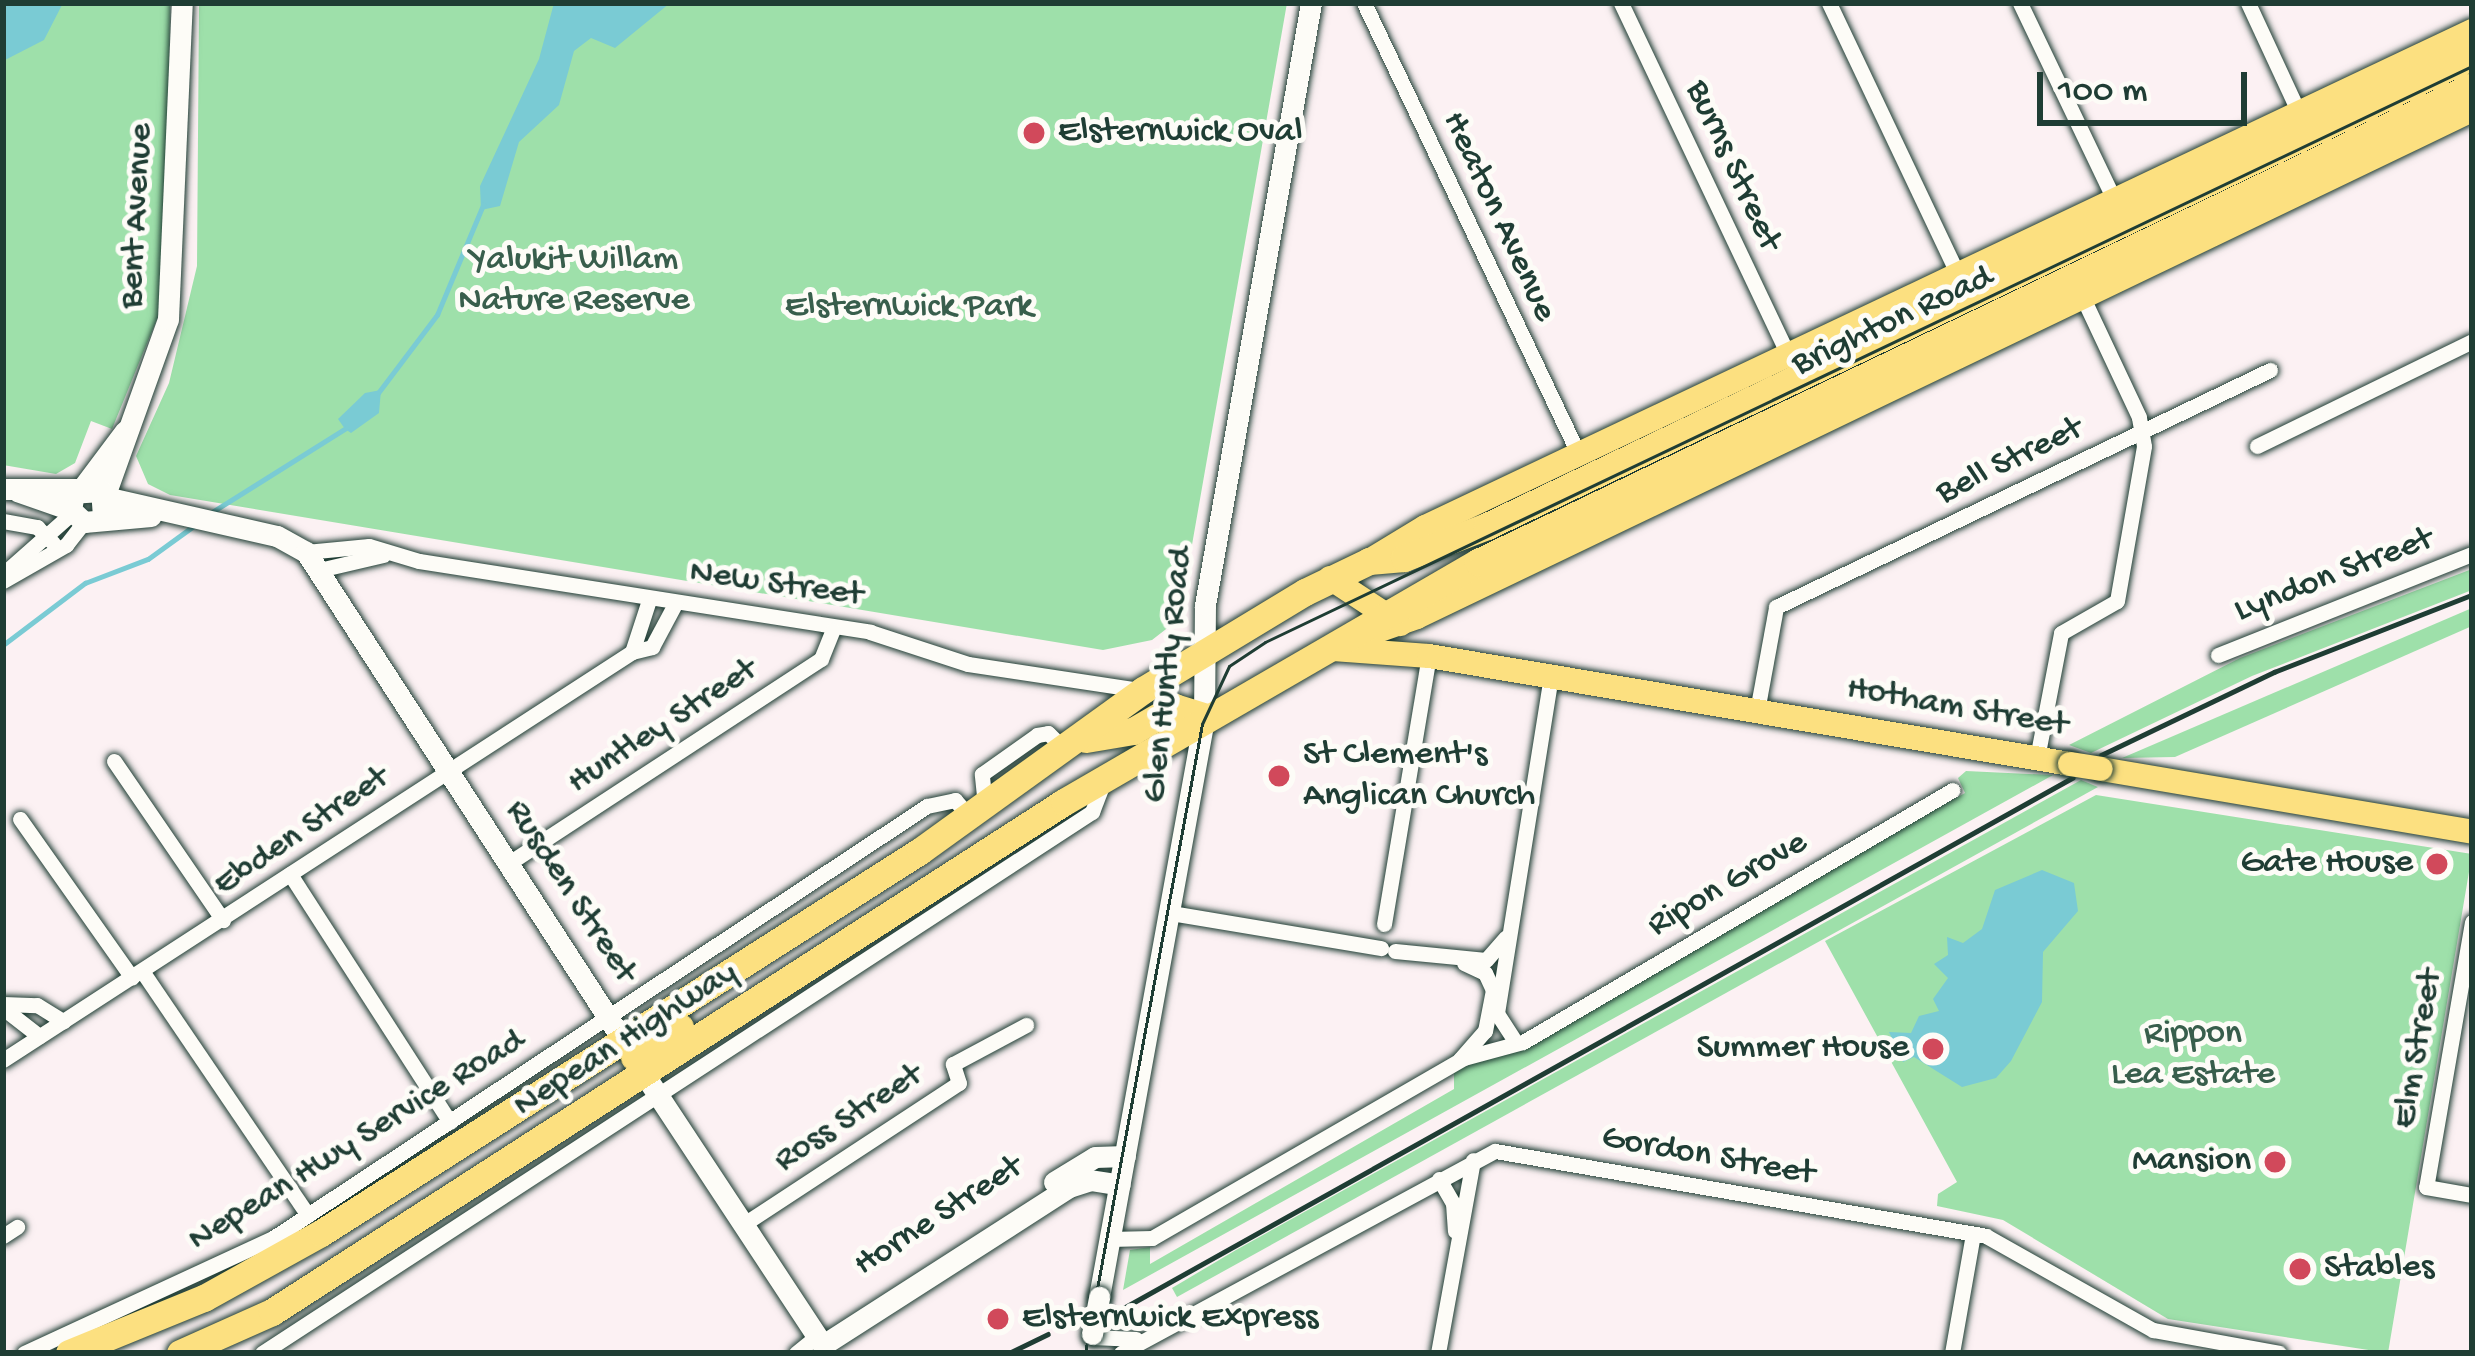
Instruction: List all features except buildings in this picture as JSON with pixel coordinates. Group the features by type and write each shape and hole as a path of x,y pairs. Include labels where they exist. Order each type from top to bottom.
{"highway":[{"name":"Brighton Road","path":"1203,651 1330,578 1369,561 1404,558 1724,428 1850,383 2192,205 2467,42"},
{"name":"Brighton Road","path":"1204,718 1393,620 1724,428 2055,255 2192,205 2472,86"},
{"name":"Nepean Highway","path":"180,1353 272,1312 1203,651"},
{"path":"1074,746 1133,731 1174,707 1204,718"},
{"name":"Nepean Highway","path":"69,1353 255,1273 705,1012 762,995 1030,838 1105,777 1204,718"}],"main road":[{"name":"Brighton Road","path":"1369,561 1579,455 2299,113 2467,42"},
{"name":"Brighton Road","path":"1393,620 2472,110"},
{"path":"2173,254 2192,205 2224,149"},
{"path":"2006,252 2055,255"},
{"path":"1724,428 1743,378"},
{"path":"1850,383 1888,389"},
{"path":"1330,578 1393,620 1430,656"},
{"name":"Hotham Street","path":"1343,644 2472,832"}],"street":[{"name":"Bent Avenue","path":"88,504 120,459 168,319 178,222 182,3"},
{"name":"Glen Huntly Road","path":"1091,1341 1204,718 1203,651 1217,526 1311,3"},
{"name":"Heaton Avenue","path":"1364,3 1579,455"},
{"name":"Burns Street","path":"1622,3 1788,355"},
{"path":"1829,3 1958,275"},
{"path":"2020,3 2115,200"},
{"path":"2248,3 2299,113"},
{"path":"2037,758 2060,636 2073,620 2107,612 2118,598 2144,430 2082,296"},
{"path":"2257,446 2472,340"},
{"name":"Bell Street","path":"1757,711 1776,607 2270,370"},
{"name":"Bent Avenue","path":"88,504 129,426"},
{"path":"120,459 136,505"},
{"name":"New Street","path":"10,490 229,527 306,555 356,544 650,600 881,635 981,667 1143,690"},
{"path":"3,577 54,544 88,504"},
{"name":"New Street","path":"88,504 136,505 163,516"},
{"path":"3,521 54,544"},
{"name":"Lyndon Street","path":"2218,655 2472,554"},
{"name":"Rusden Street","path":"306,555 744,1224 815,1345"},
{"path":"632,652 650,600"},
{"name":"Ebden Street","path":"3,1060 632,652 658,641 675,604"},
{"name":"Huntley Street","path":"509,863 826,656 833,630"},
{"path":"1384,924 1430,656"},
{"path":"1513,1038 1497,1021 1551,676"},
{"path":"114,761 219,923"},
{"path":"262,1353 633,1056 1030,838 1099,806 1105,777"},
{"name":"Ripon Grove","path":"1460,1059 1509,1049 1953,790"},
{"path":"20,819 93,931 179,1018 308,1215"},
{"path":"290,874 450,1122"},
{"path":"1171,913 1461,962 1484,972 1493,990 1485,1031 1460,1059"},
{"name":"Elm Street","path":"2472,922 2464,1013 2426,1187 2472,1196"},
{"path":"1461,962 1493,958 1507,934"},
{"path":"3,1006 37,1005 63,1021"},
{"path":"3,1006 40,1036"},
{"name":"Ross Street","path":"744,1224 959,1083 953,1064 1026,1024"},
{"name":"Nepean Highway","path":"588,1030 633,1056"},
{"name":"Nepean Hwy Service Road","path":"24,1353 221,1267 588,1030"},
{"name":"Ripon Grove","path":"1109,1239 1152,1238 1460,1059 1533,1032"},
{"name":"Gordon Street","path":"1121,1353 1472,1160 1500,1152 1973,1234 2153,1330 2279,1353"},
{"name":"Horne Street","path":"796,1353 1048,1193 1095,1157 1125,1156"},
{"path":"1438,1353 1472,1160"},
{"path":"1439,1179 1453,1203 1454,1252"},
{"name":"Horne Street","path":"1048,1193 1087,1180 1120,1185"},
{"path":"1952,1353 1973,1234"},
{"name":"Gordon Street","path":"1091,1341 1145,1338"}],"green space":[{"path":"3,3 170,3 168,222 159,314 112,429 91,421 75,463 56,474 3,465"},
{"name":"Elsternwick Park","path":"199,3 1287,3 1179,619 1152,640 1103,650 170,495 148,484 136,456 169,383 197,266"},
{"path":"2472,569 2472,590 2252,676 2091,753 2069,745 2240,658"},
{"path":"2472,608 2472,626 2175,757 2122,758"},
{"path":"1966,771 2053,775 1123,1290 1130,1250 1150,1247 1150,1264 1454,1089 1454,1072 1965,793 1958,778"},
{"path":"2081,780 2098,787 1177,1297 1172,1288 1236,1250"},
{"name":"Rippon Lea Estate","path":"2096,795 2472,854 2388,1353 2168,1319 2003,1220 1937,1206 1938,1194 1957,1182 1825,941"}],"water":[{"path":"3,3 63,3 44,40 5,60"},
{"path":"554,3 670,3 615,48 591,38 574,51 559,105 519,142 500,206 481,210 480,186 539,59"},
{"path":"381,390 379,413 351,433 345,429 338,419 365,393"},
{"path":"2042,870 2074,883 2078,911 2043,952 2042,1002 2011,1061 1996,1078 1962,1087 1914,1057 1903,1062 1889,1032 1911,1033 1919,1016 1939,1011 1933,999 1948,978 1934,964 1948,955 1947,937 1963,943 1982,929 1995,890"}],"waterway":[{"path":"378,393 437,315 483,205"},
{"path":"209,514 346,428"},
{"path":"3,645 85,583 148,559 195,525"}],"tram line":[{"path":"1085,1353 1202,724 1229,666 1265,642 2472,66"}],"railway":[{"path":"2101,755 2274,672 2472,595"},
{"path":"1120,1310 2072,778"},
{"path":"1009,1353 1048,1334"}],"place":[{"name":"Elsternwick Oval","path":"1034,133"},
{"name":"St Clement's Anglican Church","path":"1279,776"},
{"name":"Gate House","path":"2437,864"},
{"name":"Summer House","path":"1933,1049"},
{"name":"Mansion","path":"2275,1162"},
{"name":"Stables","path":"2300,1269"},
{"name":"Elsternwick Express","path":"998,1319"}],"park label":[{"name":"Yalukit Willam Nature Reserve","path":"574,280"}]}
